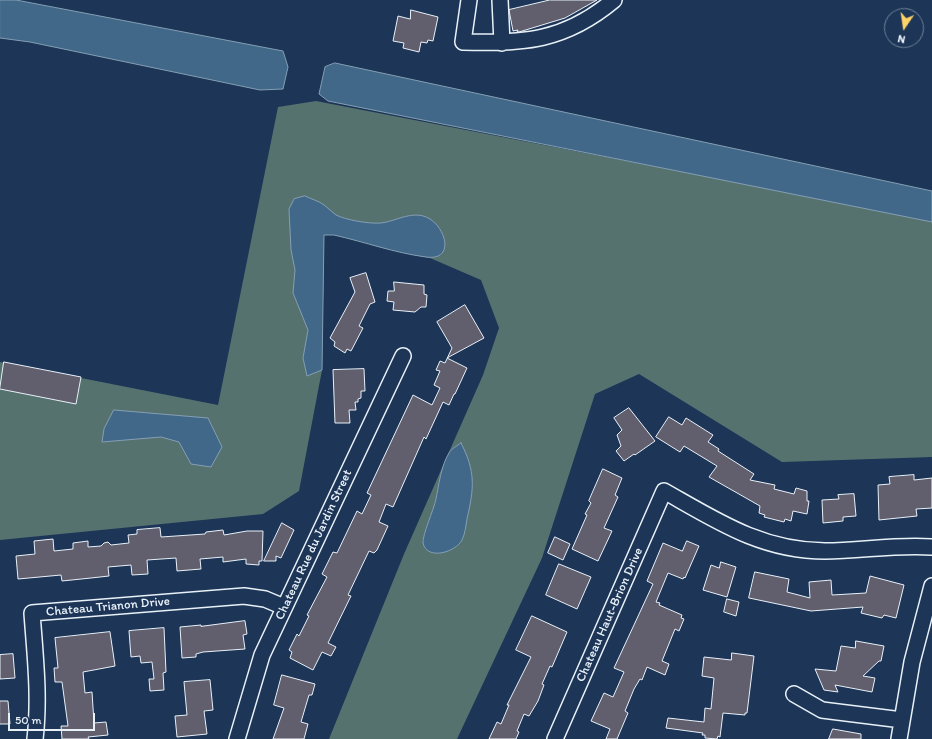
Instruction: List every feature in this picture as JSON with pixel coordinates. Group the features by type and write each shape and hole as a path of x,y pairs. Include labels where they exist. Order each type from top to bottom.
{"street":[{"path":"469,0 463,42 502,43 528,41 561,33 600,11 614,0"},
{"path":"500,0 502,43"},
{"name":"Chateau Rue du Jardin Street","path":"238,739 262,655 403,356"},
{"name":"Chateau Haut-Brion Drive","path":"555,739 664,491 736,531 756,540 788,548 825,551 913,546 932,548"},
{"path":"899,739 912,662 932,586"},
{"name":"Chateau Trianon Drive","path":"35,739 38,714 32,613 244,596 265,599 284,607"},
{"path":"794,694 822,710 902,720"}],"green space":[{"path":"316,101 932,220 932,457 782,462 639,374 595,394 542,558 457,739 329,739 404,554 483,375 499,328 481,280 430,258 334,235 324,235 322,370 299,491 263,514 0,540 0,362 218,405 278,107"}],"water":[{"path":"0,0 16,0 283,51 288,67 283,89 260,90 30,42 0,38"},
{"path":"335,63 932,191 932,222 328,101 319,94 325,67"},
{"path":"305,196 322,204 336,215 358,221 381,223 412,215 424,216 436,224 444,237 445,244 444,250 441,254 435,257 426,257 391,250 334,235 324,235 322,370 307,376 303,358 308,330 293,293 295,270 291,250 289,209 294,199"},
{"path":"114,410 208,418 222,447 211,467 191,464 179,442 161,437 102,442 104,429"},
{"path":"461,443 469,463 472,480 471,498 464,535 459,544 448,551 442,553 430,552 426,549 423,540 435,503 442,469 450,452"}],"building":[{"path":"550,0 597,0 565,18 519,32 517,32 518,30 513,31 509,10"},
{"path":"411,10 438,17 433,41 428,40 427,43 421,42 419,52 403,48 404,43 393,41 398,16 410,19"},
{"path":"366,273 375,302 370,304 359,326 363,328 351,351 347,349 345,353 334,346 335,342 330,338 355,292 350,278"},
{"path":"394,282 424,285 424,294 427,295 426,307 421,307 415,312 393,310 394,302 387,301 388,291 394,291"},
{"path":"465,305 484,338 447,358 452,348 437,322"},
{"path":"447,358 467,368 449,405 443,402 426,439 424,437 393,507 386,504 379,522 388,526 377,550 374,553 369,551 348,595 351,596 328,643 336,647 331,656 322,652 313,670 290,658 292,652 289,650 297,634 299,636 309,616 307,615 327,577 322,574 333,552 337,553 357,511 362,514 371,495 367,493 413,395 432,405 440,388 434,385 440,371 436,370 440,361 445,363"},
{"path":"4,362 81,377 76,404 0,389"},
{"path":"364,369 365,391 361,391 361,398 358,399 358,402 355,402 356,410 349,410 350,423 335,423 333,370"},
{"path":"629,408 655,441 624,461 616,451 621,446 617,435 622,430 614,418"},
{"path":"669,417 682,425 686,418 713,435 708,442 719,449 718,451 754,474 750,480 775,485 774,489 794,494 796,488 807,491 807,501 809,501 807,514 793,511 791,521 785,519 784,522 764,517 765,515 759,513 760,506 709,477 717,466 684,446 680,452 656,437"},
{"path":"603,469 622,478 615,495 618,497 604,528 612,531 598,561 572,549 587,515 585,514 591,503 589,501"},
{"path":"914,475 914,480 932,478 932,508 916,509 917,516 879,520 878,485 890,484 889,477"},
{"path":"854,494 856,516 843,517 843,521 823,523 822,500 839,499 838,495"},
{"path":"282,523 294,530 281,558 276,556 276,561 264,561"},
{"path":"160,528 161,537 205,534 206,532 223,530 224,535 247,531 263,531 262,561 259,561 259,565 246,564 246,559 223,562 223,557 200,559 201,569 177,571 176,558 147,560 148,574 132,575 131,565 108,567 109,576 62,581 61,575 18,579 16,556 35,554 34,541 53,539 54,551 73,549 73,543 88,541 88,547 101,546 108,542 111,545 129,543 128,535 137,534 137,530"},
{"path":"555,537 570,544 563,560 548,553"},
{"path":"687,541 699,546 685,578 684,577 683,579 668,573 656,602 660,603 659,605 682,615 681,618 684,619 679,631 675,629 662,661 669,664 665,675 647,667 642,680 640,679 634,689 625,711 628,713 617,739 606,739 610,729 591,721 604,693 613,697 624,672 614,668 653,584 647,581 663,543 682,551"},
{"path":"721,562 736,567 727,597 703,590 711,565 719,568"},
{"path":"559,564 591,577 577,609 546,595"},
{"path":"755,572 789,579 787,592 810,598 809,582 831,580 832,595 866,593 870,576 904,585 896,618 884,615 882,618 861,613 863,607 811,611 749,598"},
{"path":"727,599 739,602 736,616 724,612"},
{"path":"532,616 567,632 552,667 550,666 542,684 544,685 538,701 529,716 524,714 517,731 519,732 516,739 489,739 497,722 501,724 509,705 507,705 531,657 516,650"},
{"path":"245,621 247,634 243,635 245,649 203,652 196,654 196,657 182,658 180,627"},
{"path":"164,628 166,672 163,673 164,690 150,691 149,679 154,679 152,662 141,663 140,656 131,657 129,631"},
{"path":"110,632 115,666 83,672 85,693 92,692 94,723 106,722 108,735 88,737 89,739 62,739 61,726 68,726 62,682 55,682 54,668 58,668 55,638"},
{"path":"856,641 884,646 881,661 879,661 863,676 875,678 872,692 835,685 838,692 824,690 815,669 836,671 841,646 855,648"},
{"path":"732,653 754,656 747,713 745,713 745,715 723,713 720,737 718,736 717,739 705,738 705,735 702,735 703,733 666,728 668,718 704,722 705,708 711,709 714,678 702,676 704,657 731,660"},
{"path":"13,654 15,678 0,679 0,655"},
{"path":"282,675 315,684 312,695 309,695 301,722 308,724 304,739 273,739 284,708 274,705"},
{"path":"210,680 213,710 204,711 207,734 177,737 175,716 187,715 184,682"},
{"path":"0,701 8,701 10,724 0,724"},
{"path":"833,729 861,734 861,739 829,739"}]}
